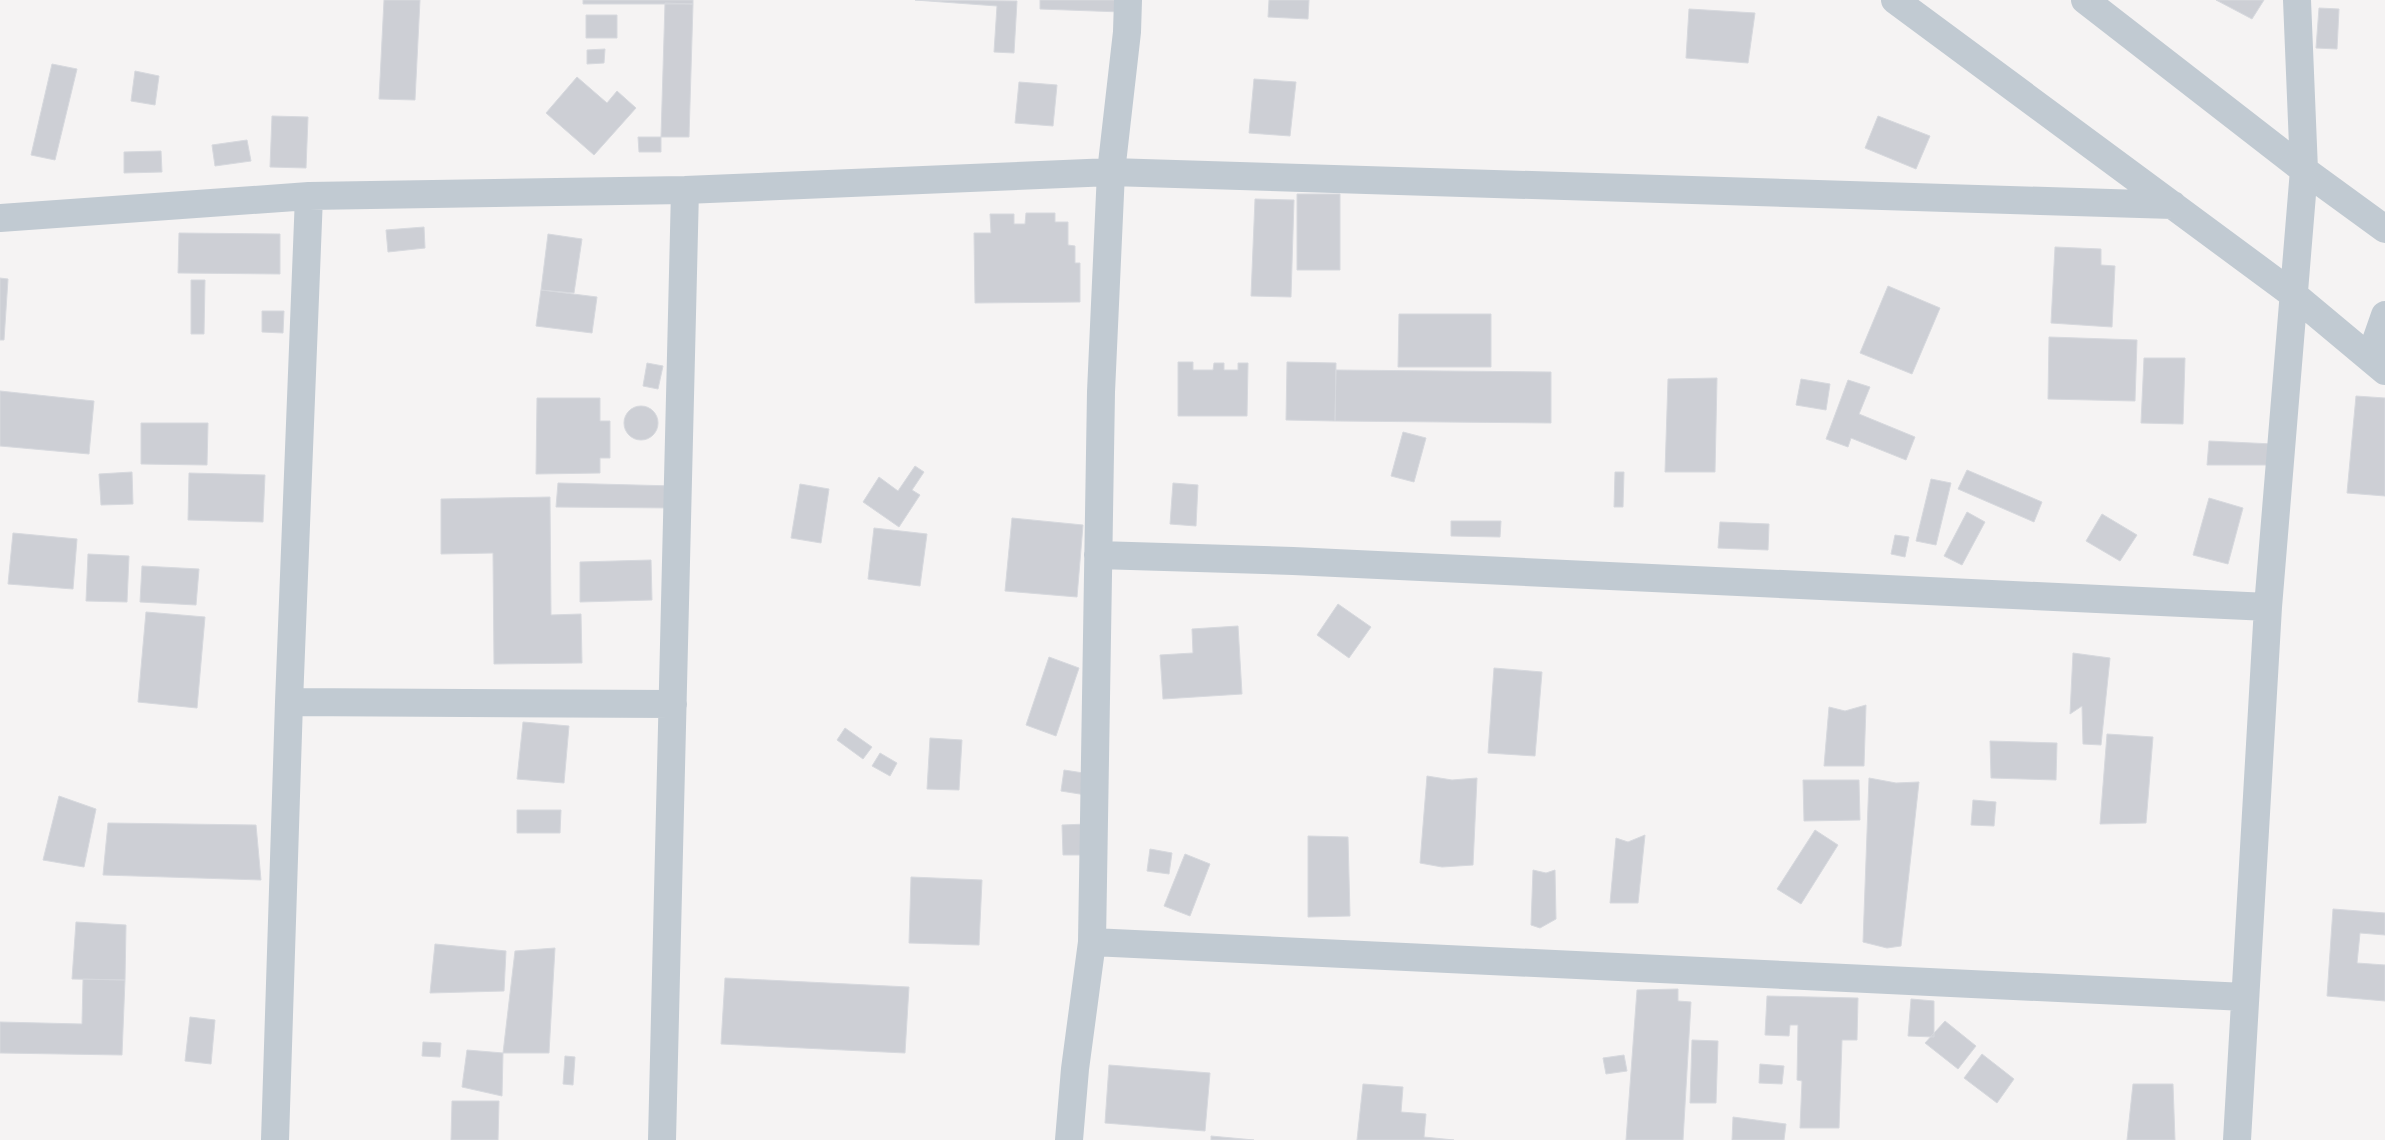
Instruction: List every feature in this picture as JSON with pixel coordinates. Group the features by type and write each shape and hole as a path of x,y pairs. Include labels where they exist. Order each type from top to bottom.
{"street":[{"path":"1069,1140 1075,1069 1092,942 1098,555 1101,513 1101,392 1111,172 1127,32 1128,0"},
{"path":"1895,0 2294,295 2378,364"},
{"path":"2085,0 2304,170 2385,229"},
{"path":"2237,1140 2268,607 2304,170 2297,0"},
{"path":"0,218 309,196 686,190 1111,172 2173,205"},
{"path":"662,1140 686,190"},
{"path":"275,1140 288,702 309,196"},
{"path":"2378,364 2385,315"},
{"path":"1098,555 1293,561 2268,607"},
{"path":"288,702 673,704"},
{"path":"1092,942 2245,997"}],"building":[{"path":"384,0 420,0 415,100 379,99"},
{"path":"583,0 693,0 693,4 583,4"},
{"path":"915,0 1017,1 1014,53 994,52 997,6"},
{"path":"1040,0 1122,0 1122,12 1040,9"},
{"path":"1269,0 1309,0 1308,19 1268,17"},
{"path":"2216,0 2264,0 2252,19"},
{"path":"665,3 693,4 689,137 661,137"},
{"path":"2319,8 2339,9 2337,49 2316,48"},
{"path":"1689,9 1755,13 1748,63 1686,58"},
{"path":"586,15 617,15 617,38 586,38"},
{"path":"605,49 604,63 587,64 587,50"},
{"path":"52,64 77,69 55,160 31,155"},
{"path":"135,71 159,76 155,105 131,101"},
{"path":"577,77 607,103 617,91 636,108 594,155 546,113"},
{"path":"1254,79 1296,82 1290,136 1249,133"},
{"path":"1019,82 1057,85 1053,126 1015,123"},
{"path":"272,116 308,117 306,168 270,167"},
{"path":"1878,116 1930,136 1916,169 1865,148"},
{"path":"638,137 661,137 661,152 639,152"},
{"path":"247,140 251,161 215,166 212,145"},
{"path":"161,151 162,172 124,173 124,152"},
{"path":"1297,194 1340,194 1340,270 1297,270"},
{"path":"1255,199 1294,200 1291,297 1251,296"},
{"path":"1026,213 1055,213 1055,222 1068,222 1068,245 1075,246 1075,263 1080,263 1080,302 975,303 974,233 991,233 990,214 1014,214 1014,224 1025,224"},
{"path":"424,227 425,248 388,252 386,230"},
{"path":"179,233 280,234 280,274 178,273"},
{"path":"548,234 582,239 574,293 541,290"},
{"path":"2055,247 2101,249 2101,265 2115,266 2112,327 2051,323"},
{"path":"0,278 8,279 4,340 0,340"},
{"path":"191,280 205,280 204,334 191,334"},
{"path":"1888,286 1940,308 1912,374 1860,353"},
{"path":"541,290 597,297 592,333 536,326"},
{"path":"262,311 284,311 283,333 262,332"},
{"path":"1399,314 1491,314 1491,367 1398,367"},
{"path":"2049,337 2137,340 2135,401 2048,399"},
{"path":"2144,358 2185,358 2183,424 2141,423"},
{"path":"1178,362 1193,362 1193,370 1213,370 1214,363 1224,363 1224,370 1238,370 1238,363 1248,363 1247,416 1178,416"},
{"path":"1287,362 1336,363 1335,421 1286,420"},
{"path":"647,363 663,366 658,389 643,386"},
{"path":"1336,370 1551,372 1551,423 1335,421"},
{"path":"1717,378 1715,472 1665,472 1668,379"},
{"path":"1801,379 1830,384 1826,410 1796,405"},
{"path":"1848,380 1870,387 1859,414 1915,437 1906,460 1851,438 1848,447 1826,439"},
{"path":"0,391 94,401 89,454 0,446"},
{"path":"2356,396 2385,398 2385,496 2347,493"},
{"path":"537,398 600,398 600,421 610,421 610,458 600,458 600,473 536,474"},
{"path":"641,406 648,407 653,411 657,416 657,430 653,435 648,439 641,440 634,439 629,435 625,430 624,423 625,416 629,411 634,407"},
{"path":"141,423 208,423 207,465 141,464"},
{"path":"1403,432 1426,438 1414,482 1391,476"},
{"path":"2209,441 2273,444 2271,465 2207,465"},
{"path":"915,466 924,472 912,490 920,495 899,527 863,502 879,477 898,491"},
{"path":"1967,470 2042,502 2034,522 1958,489"},
{"path":"132,472 133,504 101,505 99,474"},
{"path":"1615,472 1624,472 1623,507 1614,507"},
{"path":"189,473 265,475 263,522 188,520"},
{"path":"1931,479 1951,483 1936,545 1916,541"},
{"path":"558,483 674,486 674,508 556,507"},
{"path":"1173,483 1198,485 1196,526 1170,524"},
{"path":"800,484 829,489 821,543 791,538"},
{"path":"550,497 551,615 581,614 582,663 494,664 493,553 441,554 441,499"},
{"path":"2209,498 2243,508 2228,564 2193,555"},
{"path":"1967,512 1985,522 1962,565 1944,556"},
{"path":"2102,514 2137,535 2120,561 2086,541"},
{"path":"1012,518 1083,525 1077,597 1005,591"},
{"path":"1451,521 1501,521 1500,537 1451,536"},
{"path":"1720,522 1769,524 1768,550 1718,548"},
{"path":"874,528 927,534 920,586 868,579"},
{"path":"13,533 77,539 73,589 8,584"},
{"path":"1895,535 1909,537 1905,557 1891,554"},
{"path":"88,554 129,556 127,602 86,601"},
{"path":"651,560 652,600 580,602 580,562"},
{"path":"142,566 199,569 196,605 140,602"},
{"path":"1338,604 1371,627 1349,658 1317,635"},
{"path":"146,612 205,617 197,708 138,702"},
{"path":"1238,626 1242,694 1163,699 1160,655 1193,653 1192,629"},
{"path":"2073,653 2110,658 2101,745 2083,744 2082,706 2070,714"},
{"path":"1049,657 1079,668 1056,736 1026,725"},
{"path":"1494,668 1542,672 1535,756 1488,753"},
{"path":"1866,705 1864,766 1824,766 1829,707 1845,711"},
{"path":"523,722 569,726 564,783 517,779"},
{"path":"845,728 872,747 863,759 837,740"},
{"path":"2107,734 2153,737 2146,823 2100,824"},
{"path":"930,738 962,740 959,790 927,789"},
{"path":"1990,741 2057,743 2056,780 1991,778"},
{"path":"880,753 897,763 890,776 872,766"},
{"path":"1064,770 1090,774 1086,795 1061,791"},
{"path":"1427,776 1452,780 1477,778 1473,865 1442,867 1420,863"},
{"path":"1869,778 1896,783 1919,782 1901,946 1887,948 1863,942"},
{"path":"1803,780 1859,780 1860,820 1804,821"},
{"path":"59,796 96,809 84,867 43,860"},
{"path":"1973,800 1996,802 1994,826 1971,825"},
{"path":"517,810 561,810 560,833 517,833"},
{"path":"108,823 256,825 261,880 103,875"},
{"path":"1087,824 1088,855 1063,855 1062,825"},
{"path":"1815,830 1838,845 1801,904 1777,889"},
{"path":"1645,835 1638,903 1610,903 1616,838 1628,842"},
{"path":"1308,836 1348,837 1350,916 1308,917"},
{"path":"1150,849 1172,853 1169,874 1147,871"},
{"path":"1185,854 1210,864 1190,916 1164,906"},
{"path":"1533,870 1546,873 1555,870 1556,919 1540,928 1531,925"},
{"path":"911,877 982,880 979,945 909,943"},
{"path":"2333,909 2385,913 2385,935 2360,933 2357,963 2385,965 2385,1001 2327,996"},
{"path":"76,922 126,925 125,980 72,979"},
{"path":"435,944 506,951 504,991 430,993"},
{"path":"555,948 549,1053 503,1053 515,951"},
{"path":"725,978 909,987 905,1053 721,1044"},
{"path":"83,979 125,980 122,1055 0,1053 0,1022 82,1024"},
{"path":"1678,989 1678,1001 1691,1002 1683,1140 1626,1140 1637,990"},
{"path":"1767,996 1858,998 1857,1040 1842,1040 1839,1128 1800,1128 1802,1081 1797,1080 1798,1025 1790,1025 1789,1036 1765,1035"},
{"path":"1911,999 1934,1001 1934,1037 1908,1036"},
{"path":"190,1017 215,1020 211,1064 185,1061"},
{"path":"1945,1021 1976,1046 1958,1069 1925,1043"},
{"path":"1692,1040 1718,1041 1716,1103 1690,1103"},
{"path":"423,1042 441,1043 440,1057 422,1056"},
{"path":"467,1050 503,1053 502,1096 462,1087"},
{"path":"1982,1054 2014,1079 1997,1103 1964,1078"},
{"path":"1624,1055 1627,1071 1606,1074 1603,1058"},
{"path":"565,1056 575,1057 573,1085 563,1084"},
{"path":"1760,1064 1784,1066 1782,1084 1759,1083"},
{"path":"1109,1065 1210,1073 1205,1131 1105,1123"},
{"path":"1363,1084 1403,1087 1401,1112 1426,1114 1424,1137 1454,1140 1357,1140"},
{"path":"2133,1084 2173,1084 2175,1140 2127,1140"},
{"path":"452,1101 499,1101 498,1140 451,1140"},
{"path":"1733,1117 1786,1124 1784,1140 1732,1140"},
{"path":"1211,1136 1254,1140 1211,1140"}]}
